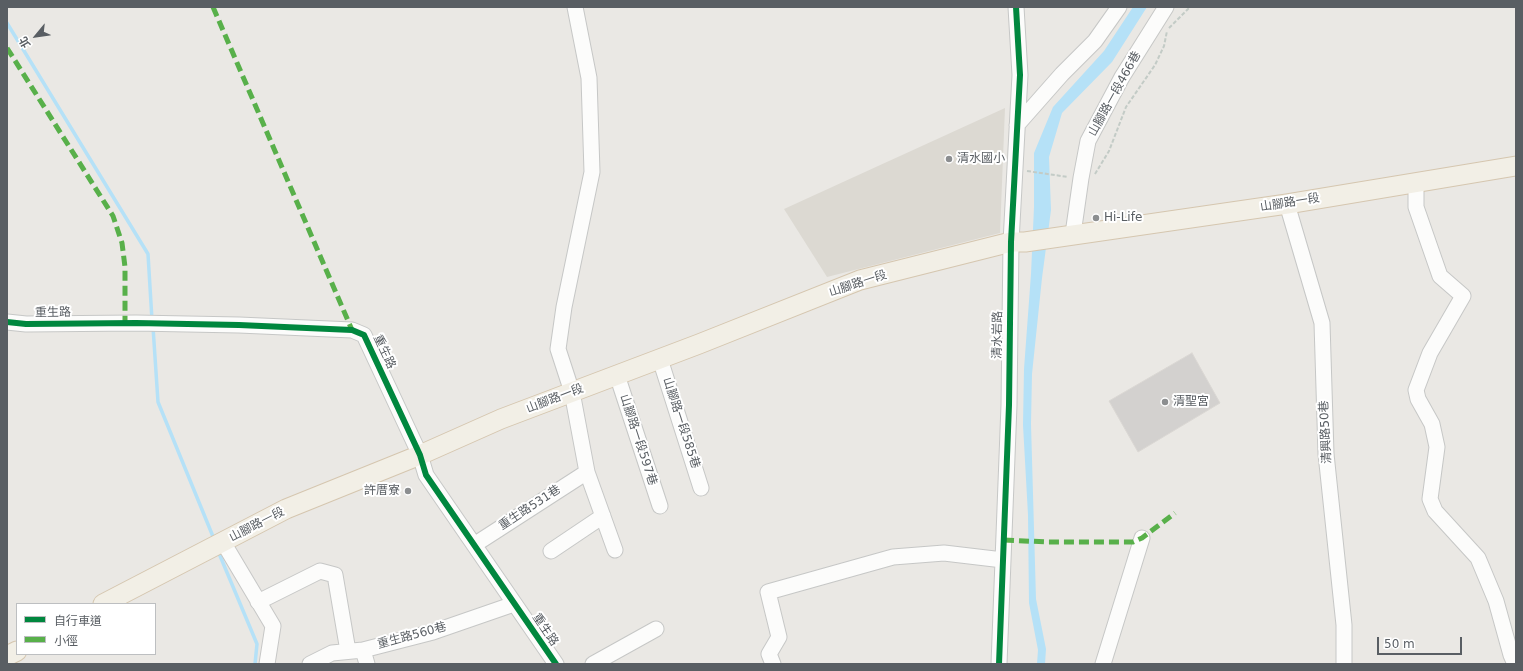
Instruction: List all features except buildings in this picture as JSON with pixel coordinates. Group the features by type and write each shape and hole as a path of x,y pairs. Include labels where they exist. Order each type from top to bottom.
{"main road":[{"name":"山腳路一段","path":"105,603 286,509 420,455 501,419 660,359 860,280 1018,242 1287,204 1516,166"},
{"path":"7,656 16,651"}],"street":[{"path":"575,7 589,78 592,172 564,307 558,349 572,392 587,472 615,550"},
{"name":"清水岩路","path":"999,664 1009,405 1018,242 1018,125 1020,75 1016,7"},
{"path":"1018,125 1062,74 1095,41 1119,7"},
{"name":"山腳路一段466巷","path":"1068,235 1088,141 1122,77 1166,7"},
{"path":"1416,182 1416,207 1440,276 1463,296 1430,354 1416,390 1418,399 1432,424 1437,447 1430,499 1435,511 1478,558 1496,601 1511,655 1515,664"},
{"name":"清興路50巷","path":"1287,204 1322,322 1326,454 1344,625 1344,664"},
{"name":"重生路","path":"7,322 26,324 160,323 352,330 364,336 420,455 426,475 556,664"},
{"name":"山腳路一段585巷","path":"660,359 701,488"},
{"name":"山腳路一段597巷","path":"617,375 660,506"},
{"name":"重生路531巷","path":"474,545 587,472"},
{"path":"551,551 603,516"},
{"path":"1102,664 1142,538"},
{"path":"223,542 273,626 267,664"},
{"path":"773,664 769,654 779,637 768,592 893,557 944,553 1003,560"},
{"path":"258,602 320,571 336,575 348,651"},
{"name":"重生路560巷","path":"310,664 332,653 363,650 433,632 514,604"},
{"path":"593,664 656,629"},
{"path":"363,650 367,664"}],"path":[{"path":"1081,178 1095,175 1109,151 1126,107 1155,65 1164,46 1167,30 1190,7"},
{"path":"1025,170 1060,176"}],"shaded area":[{"name":"清水國小","path":"1005,108 1000,233 827,277 784,209"}],"water":[{"path":"1133,7 1147,7 1112,62 1062,113 1049,157 1051,210 1032,374 1031,424 1036,599 1046,649 1045,664 1037,664 1038,650 1029,603 1028,515 1023,425 1024,369 1034,207 1034,153 1053,107 1104,51"}],"waterway":[{"path":"7,23 148,254 152,320"},
{"path":"153,327 158,402 214,539"},
{"path":"218,551 257,644 255,664"}],"marked path":[{"path":"213,7 352,330"},
{"path":"7,48 113,216 122,243 125,267 125,323"},
{"path":"1004,540 1048,542 1133,542 1142,538 1175,513"}],"cycle path":[{"path":"999,664 1009,405 1011,242 1020,75 1016,7"},
{"path":"7,322 26,324 136,323 239,325 352,330 364,335 420,455 426,475 556,664"}],"place":[{"name":"清水國小","path":"949,159"},
{"name":"Hi-Life","path":"1096,218"},
{"name":"清聖宮","path":"1165,402"},
{"name":"許厝寮","path":"408,491"}]}
